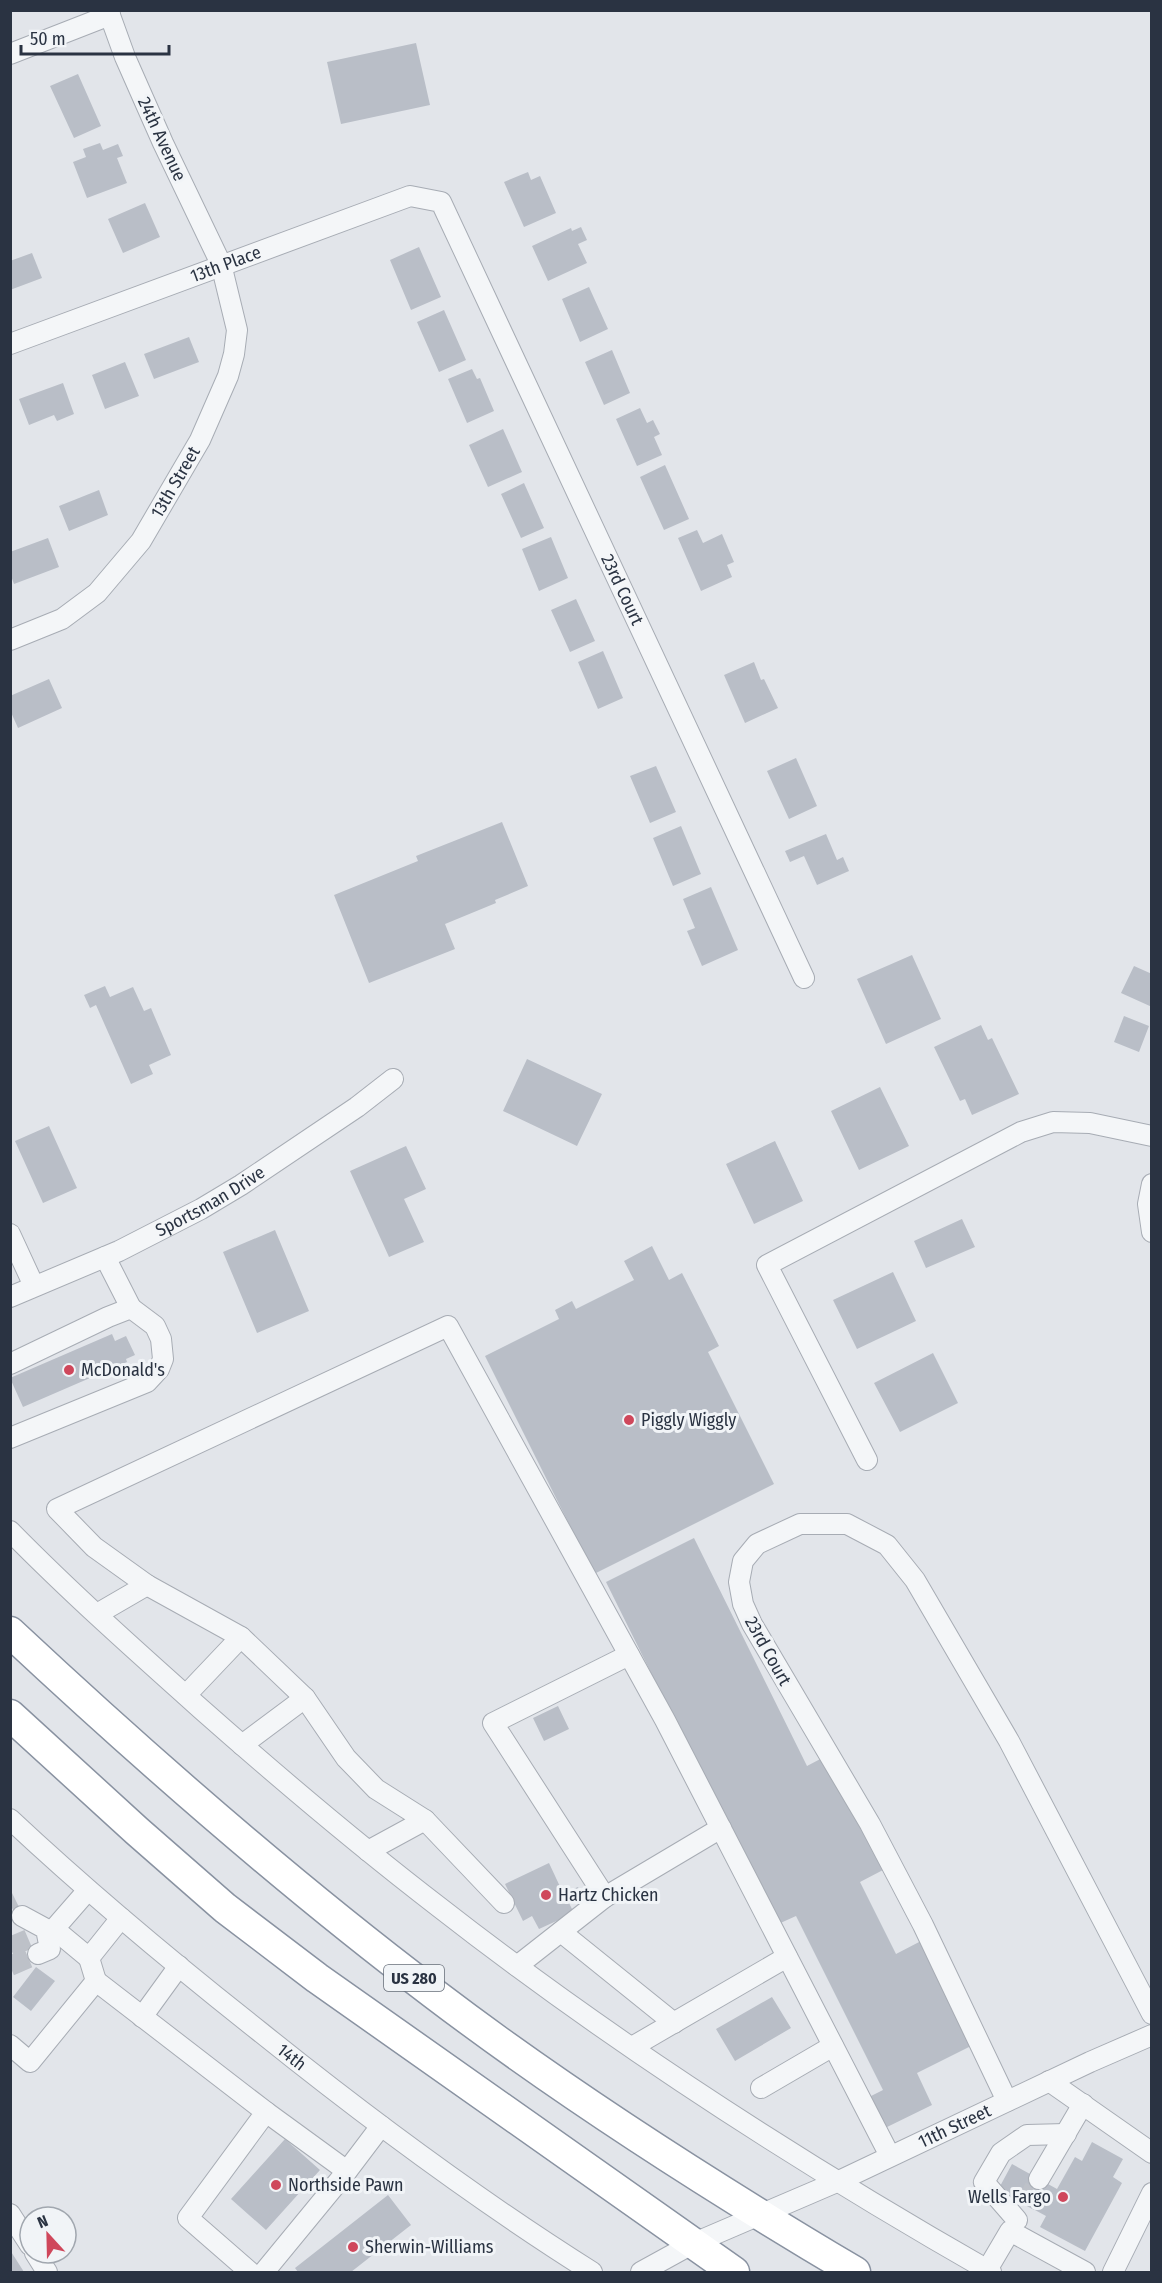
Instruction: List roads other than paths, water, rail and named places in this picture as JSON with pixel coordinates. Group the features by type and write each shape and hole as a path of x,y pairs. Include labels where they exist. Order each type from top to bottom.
{"highway":[{"name":"US 280","path":"10,1632 112,1727 217,1819 324,1908 424,1986 661,2153 855,2272"},
{"path":"10,1714 225,1908 317,1978 734,2272"}],"street":[{"path":"10,54 109,13"},
{"name":"24th Avenue","path":"109,13 154,122 221,264"},
{"name":"13th Place","path":"10,344 221,264 410,196 441,202"},
{"name":"23rd Court","path":"441,202 804,978"},
{"name":"13th Street","path":"10,640 62,619 97,593 141,541 200,440 228,376 237,330 221,264"},
{"name":"Sportsman Drive","path":"10,1297 105,1257 201,1209 241,1185 357,1107 393,1079"},
{"path":"867,1460 767,1265 1021,1132 1053,1122 1090,1123 1152,1136"},
{"path":"1152,1184 1150,1203 1152,1232"},
{"path":"10,1234 34,1286"},
{"path":"10,1438 147,1382 159,1369 163,1359 161,1339 154,1326 131,1308 105,1257"},
{"path":"10,1364 131,1308"},
{"path":"504,1903 425,1820 376,1789 346,1758 304,1698 241,1637 147,1585 94,1547 57,1509 448,1326 629,1655 890,2156"},
{"name":"23rd Court","path":"1007,2101 923,1925 870,1824 752,1624 743,1604 740,1582 743,1561 758,1544 800,1524 847,1524 887,1545 915,1580 1009,1741 1152,2014"},
{"path":"10,1531 186,1695 368,1851 517,1966 632,2047 798,2157 989,2271 1017,2219"},
{"path":"97,1614 147,1585"},
{"path":"186,1695 241,1637"},
{"path":"605,1897 493,1723 629,1655"},
{"path":"242,1745 304,1698"},
{"name":"14th","path":"10,1819 121,1918 319,2079 429,2162 544,2242 592,2272"},
{"path":"368,1851 425,1820"},
{"path":"517,1966 605,1897 721,1828"},
{"path":"42,1938 88,1890"},
{"path":"19,1909 42,1938 89,1958"},
{"path":"89,1958 121,1918"},
{"path":"561,1932 674,2023"},
{"path":"632,2047 787,1957"},
{"path":"89,1958 96,1981 266,2112 347,2171"},
{"path":"142,2017 179,1966"},
{"path":"10,2045 30,2062 96,1981"},
{"name":"11th Street","path":"640,2272 692,2244 839,2181 1049,2081 1152,2035"},
{"path":"761,2088 833,2046"},
{"path":"1049,2081 1152,2153"},
{"path":"1040,2179 1083,2104"},
{"path":"250,2272 188,2218 266,2112"},
{"path":"264,2272 381,2126"},
{"path":"1066,2134 1027,2135 1000,2153 984,2182 1017,2219 1085,2272"},
{"path":"1113,2272 1152,2193"},
{"path":"10,2214 18,2227"}],"tunnel":[{"path":"10,1904 16,1901"},
{"path":"10,1947 31,1938"},
{"path":"10,1966 38,1954"},
{"path":"1025,2205 1039,2179"}],"place":[{"name":"McDonald's","path":"69,1370"},
{"name":"Piggly Wiggly","path":"629,1420"},
{"name":"Hartz Chicken","path":"546,1895"},
{"name":"Northside Pawn","path":"276,2185"},
{"name":"Wells Fargo","path":"1063,2197"},
{"name":"Sherwin-Williams","path":"353,2247"}]}
